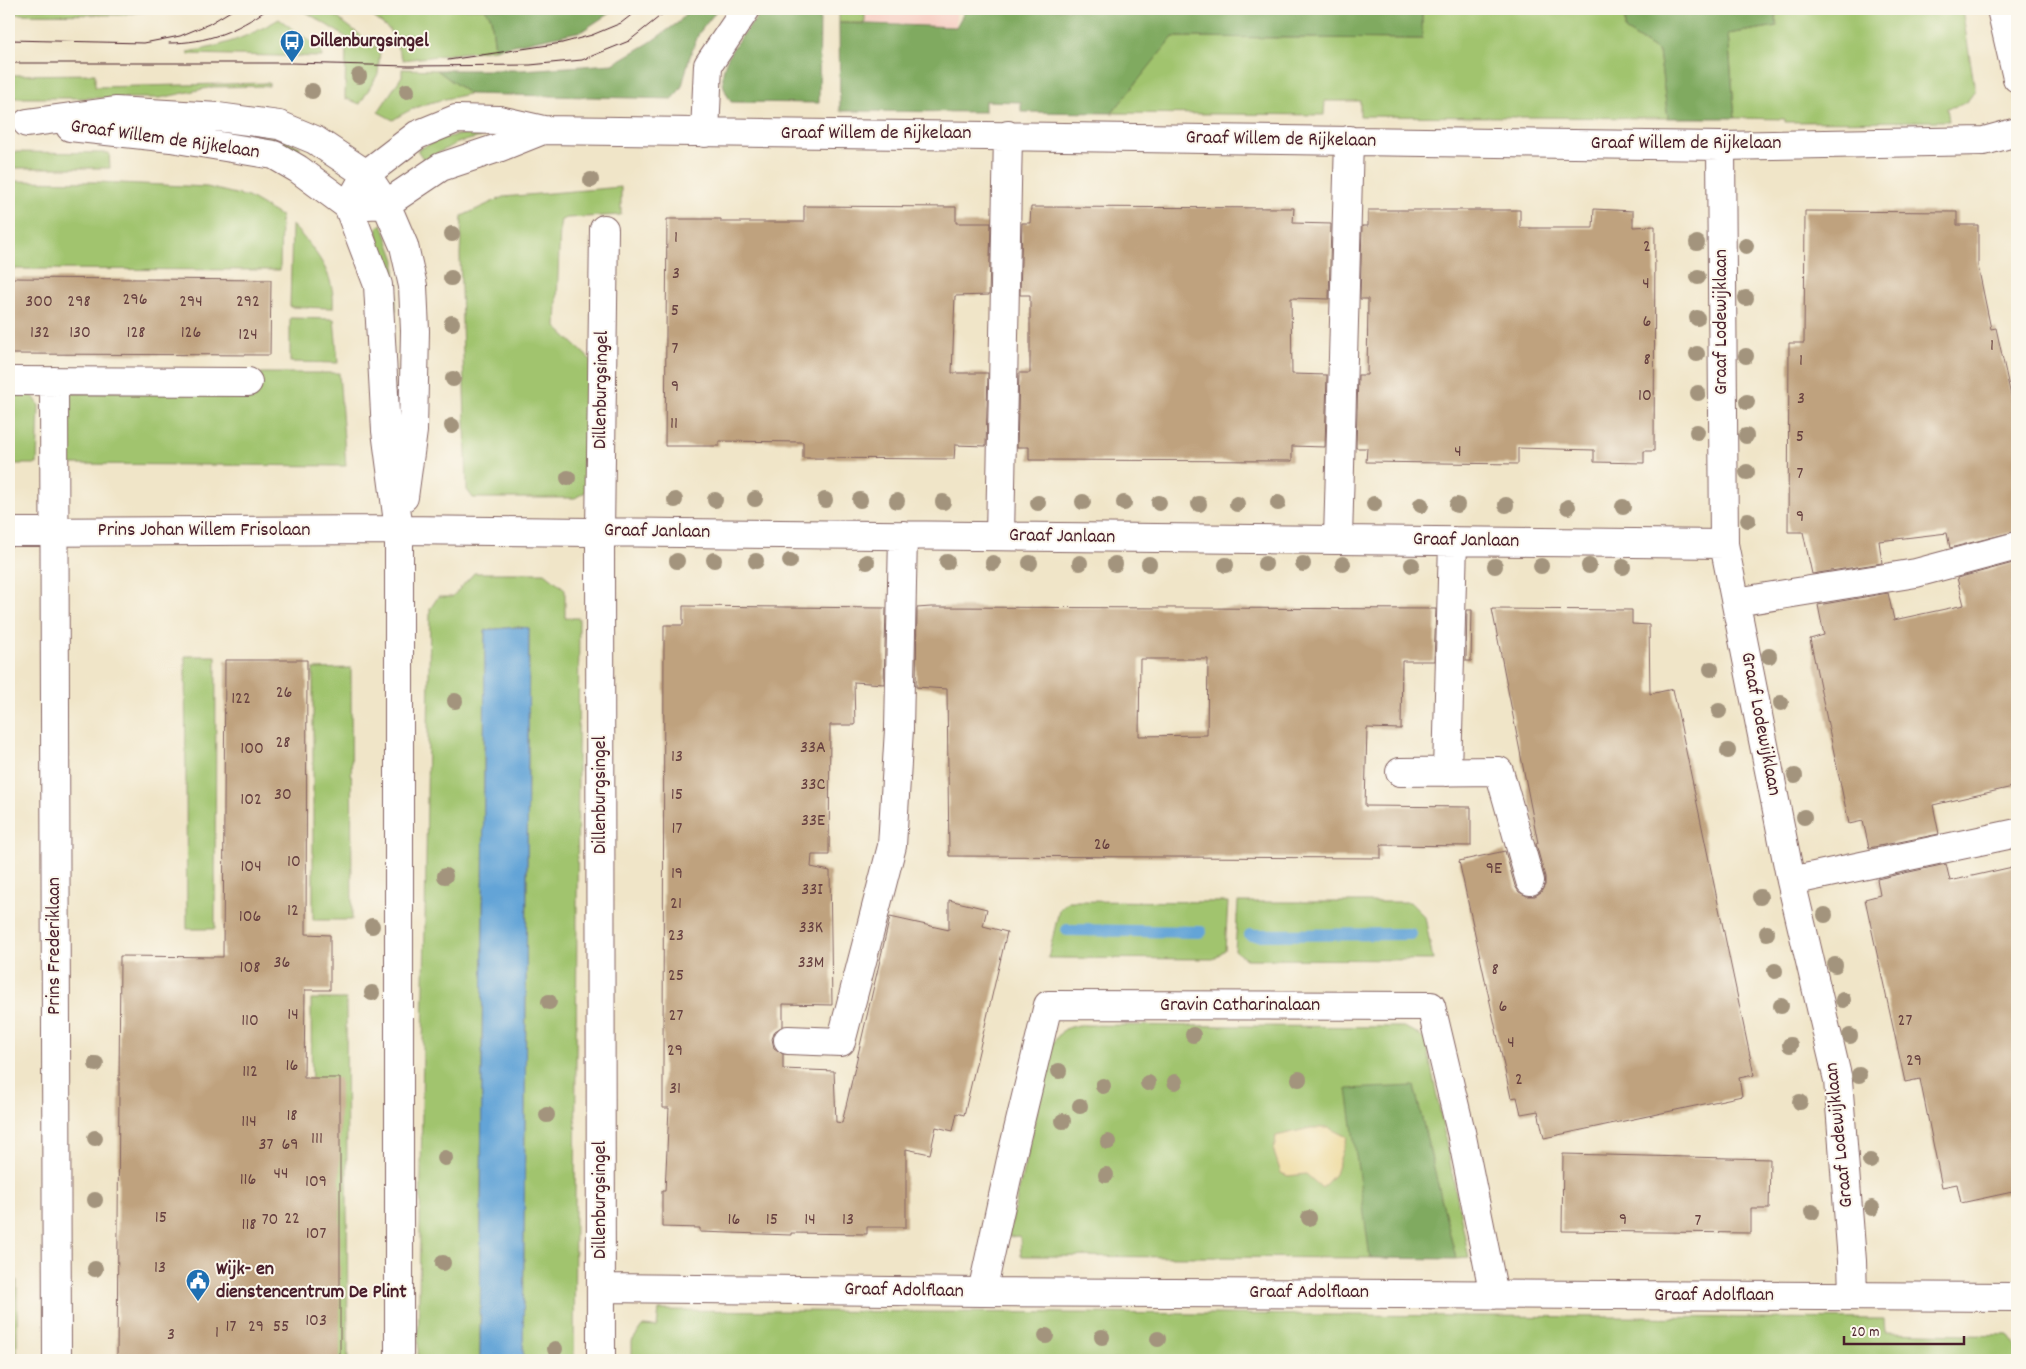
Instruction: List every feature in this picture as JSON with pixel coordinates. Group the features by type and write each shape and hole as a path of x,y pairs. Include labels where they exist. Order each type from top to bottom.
{"street":[{"path":"705,133 708,65 746,9"},
{"path":"2001,9 2017,78"},
{"name":"Graaf Willem de Rijkelaan","path":"18,123 115,111 218,117 279,124 315,140 366,174 386,204 442,167 543,130"},
{"name":"Graaf Willem de Rijkelaan","path":"18,123 171,138 274,155 298,169 348,206 366,174 417,135 456,119 499,120 543,130 1721,146 1984,141 2017,132"},
{"path":"1000,536 1008,135"},
{"path":"1338,540 1349,140"},
{"name":"Graaf Lodewijklaan","path":"1721,146 1724,544 1791,881 1838,1080 1853,1296"},
{"path":"399,530 413,431 415,331 413,286 404,246 386,204 348,206 378,285 386,431 399,530 399,1360"},
{"name":"Dillenburgsingel","path":"601,1360 600,532 604,229"},
{"path":"9,381 248,382"},
{"name":"Prins Frederiklaan","path":"54,381 57,1360"},
{"name":"Graaf Janlaan","path":"399,530 1724,544"},
{"name":"Prins Johan Willem Frisolaan","path":"9,532 399,530"},
{"path":"788,1040 841,1042 892,846 899,729 903,535"},
{"path":"1447,772 1454,541"},
{"path":"1736,602 1916,573 2017,546"},
{"path":"1400,772 1499,771 1530,881"},
{"path":"1791,881 2017,833"},
{"name":"Gravin Catharinalaan","path":"982,1292 1012,1154 1048,1005 1431,1006 1461,1132 1494,1295"},
{"name":"Graaf Adolflaan","path":"602,1288 982,1292 2017,1297"}],"shaded area":[{"path":"865,9 956,9 956,27 865,23"}],"green space":[{"path":"9,9 163,9 120,15 9,14"},
{"path":"301,9 326,9 380,50 378,74 360,104 345,98 346,37"},
{"path":"363,9 485,9 491,17 495,49 403,60 389,29"},
{"path":"485,9 616,9 582,31 495,49 491,17"},
{"path":"689,9 718,9 699,33 689,59 682,86 673,99 469,94 437,70 523,70 613,64 649,43 679,22"},
{"path":"764,9 820,9 819,103 731,102 723,83 723,71 726,61 737,42"},
{"path":"839,9 865,9 865,23 839,23"},
{"path":"966,9 1422,9 1422,39 1173,37 1112,113 1021,112 1021,102 985,101 985,112 840,111 839,23 956,27"},
{"path":"1422,9 1625,9 1625,30 1659,52 1668,118 1360,116 1360,101 1325,101 1324,115 1112,113 1172,37 1422,39"},
{"path":"1625,9 1775,9 1777,26 1728,34 1735,118 1668,118 1659,52 1625,30"},
{"path":"1775,9 1962,9 1975,90 1964,103 1947,108 1949,121 1785,122 1785,119 1735,118 1728,34 1777,26"},
{"path":"279,19 321,49 322,57 188,54 187,52 235,40"},
{"path":"402,69 437,70 469,94 421,106 393,120 378,112 402,76"},
{"path":"95,74 95,87 269,83 269,86 213,87 160,98 9,98 9,75"},
{"path":"213,129 277,137 300,147 295,156 210,132"},
{"path":"478,131 480,137 457,143 424,160 417,150 443,138"},
{"path":"9,152 109,153 110,168 9,168"},
{"path":"9,181 97,182 207,187 248,197 281,216 280,270 9,269"},
{"path":"621,187 621,215 567,218 561,220 560,226 556,327 593,362 592,488 575,498 473,498 467,490 460,254 462,216 503,197"},
{"path":"382,224 395,260 396,310 394,312 391,309 386,268 379,246 377,227"},
{"path":"292,225 322,262 331,284 333,308 290,307"},
{"path":"290,318 334,319 338,363 290,362"},
{"path":"261,373 339,373 346,466 63,464 67,397 76,391 259,394"},
{"path":"9,391 19,391 31,395 39,406 37,464 9,464"},
{"path":"474,573 545,573 565,589 565,618 579,618 574,1360 523,1360 529,628 517,627 485,630 480,1360 418,1360 430,609 438,597 452,597"},
{"path":"185,656 216,656 215,929 187,929"},
{"path":"351,668 352,920 313,920 313,669"},
{"path":"1068,901 1228,902 1225,950 1213,959 1048,958 1059,910"},
{"path":"1238,902 1410,902 1425,917 1433,960 1246,959 1235,951"},
{"path":"311,999 346,999 348,1360 339,1360 338,1137 312,1136"},
{"path":"1079,1025 1403,1027 1415,1032 1426,1041 1469,1258 1456,1259 1414,1086 1369,1243 1370,1258 1021,1256 1020,1236 1008,1237 1053,1042 1064,1029"},
{"path":"1414,1086 1456,1259 1370,1258 1347,1089"},
{"path":"9,1280 17,1280 17,1360 9,1360"},
{"path":"659,1310 1884,1319 1885,1332 2009,1335 2017,1347 2017,1360 632,1360 632,1341 643,1326 657,1327"}],"sand":[{"path":"1311,1128 1329,1128 1347,1137 1335,1174 1322,1188 1306,1174 1288,1176 1281,1173 1274,1152 1276,1136"}],"water":[{"path":"517,627 529,628 523,1360 480,1360 485,630"}],"building":[{"path":"804,206 956,207 956,223 991,223 989,295 955,296 952,373 988,373 986,446 955,445 954,459 803,458 803,442 719,441 719,446 665,446 667,219 721,219 721,222 804,222"},
{"path":"1031,207 1294,208 1293,223 1331,224 1329,299 1291,298 1292,374 1327,375 1325,447 1292,446 1292,461 1029,460 1029,447 1017,447 1019,373 1030,373 1030,295 1020,295 1022,223 1030,223"},
{"path":"1594,209 1633,211 1633,227 1655,226 1654,451 1644,451 1644,463 1594,462 1594,450 1518,448 1518,464 1366,462 1367,448 1356,448 1358,375 1367,375 1368,299 1360,299 1362,226 1368,226 1368,210 1520,210 1520,228 1593,228"},
{"path":"1805,211 1957,212 1957,225 1978,225 1978,266 1991,329 1996,328 2017,423 2017,531 1950,548 1947,533 1879,541 1882,563 1812,574 1803,532 1788,532 1789,343 1804,343"},
{"path":"9,278 271,280 270,355 9,354"},
{"path":"2017,562 2017,786 1933,805 1939,834 1869,848 1863,821 1849,824 1810,639 1824,635 1818,605 1888,593 1894,620 1964,605 1957,578"},
{"path":"683,606 886,608 884,684 854,682 855,725 830,725 829,855 812,855 811,867 830,871 832,1005 783,1004 783,1026 775,1031 772,1039 774,1048 783,1054 783,1069 834,1071 836,1122 842,1123 890,917 949,930 949,900 987,909 983,926 1007,932 964,1115 957,1113 953,1131 936,1127 930,1154 906,1149 906,1227 867,1227 867,1234 791,1233 791,1235 700,1232 700,1228 662,1227 662,1191 665,1191 669,1108 663,1108 664,625 683,625"},
{"path":"917,608 1436,609 1434,661 1402,661 1401,729 1367,728 1365,806 1471,807 1471,846 1381,845 1381,858 949,856 947,689 916,687","holes":["1140,659 1208,659 1207,735 1139,736"]},
{"path":"1492,609 1632,610 1632,624 1649,625 1650,694 1673,689 1754,1075 1739,1078 1742,1096 1544,1138 1538,1111 1521,1114 1517,1097 1511,1098 1459,861 1505,851 1515,886 1519,892 1527,896 1535,896 1541,892 1545,885 1545,877 1536,844 1538,843"},
{"path":"1467,610 1472,610 1471,661 1466,661"},
{"path":"225,660 307,660 306,934 330,935 330,990 305,990 304,1078 340,1078 340,1360 117,1360 120,956 223,957"},
{"path":"1946,864 1950,881 2017,866 2017,1191 1961,1203 1957,1184 1942,1187 1920,1079 1905,1082 1865,899 1880,895 1877,879"},
{"path":"1563,1154 1770,1159 1769,1209 1751,1209 1751,1233 1562,1231"}],"waterway":[{"path":"1067,930 1201,932"},
{"path":"1250,935 1411,934"}],"tram line":[{"path":"9,40 144,43 180,36 209,24 234,9"},
{"path":"169,43 196,41 221,34 245,24 268,9"},
{"path":"448,60 562,43 592,35 621,23 639,9"},
{"path":"9,63 530,65 582,60 629,41 669,9"}],"place":[{"name":"Dillenburgsingel","path":"292,63"},
{"name":"Wijk- en dienstencentrum De Plint","path":"198,1302"}]}
